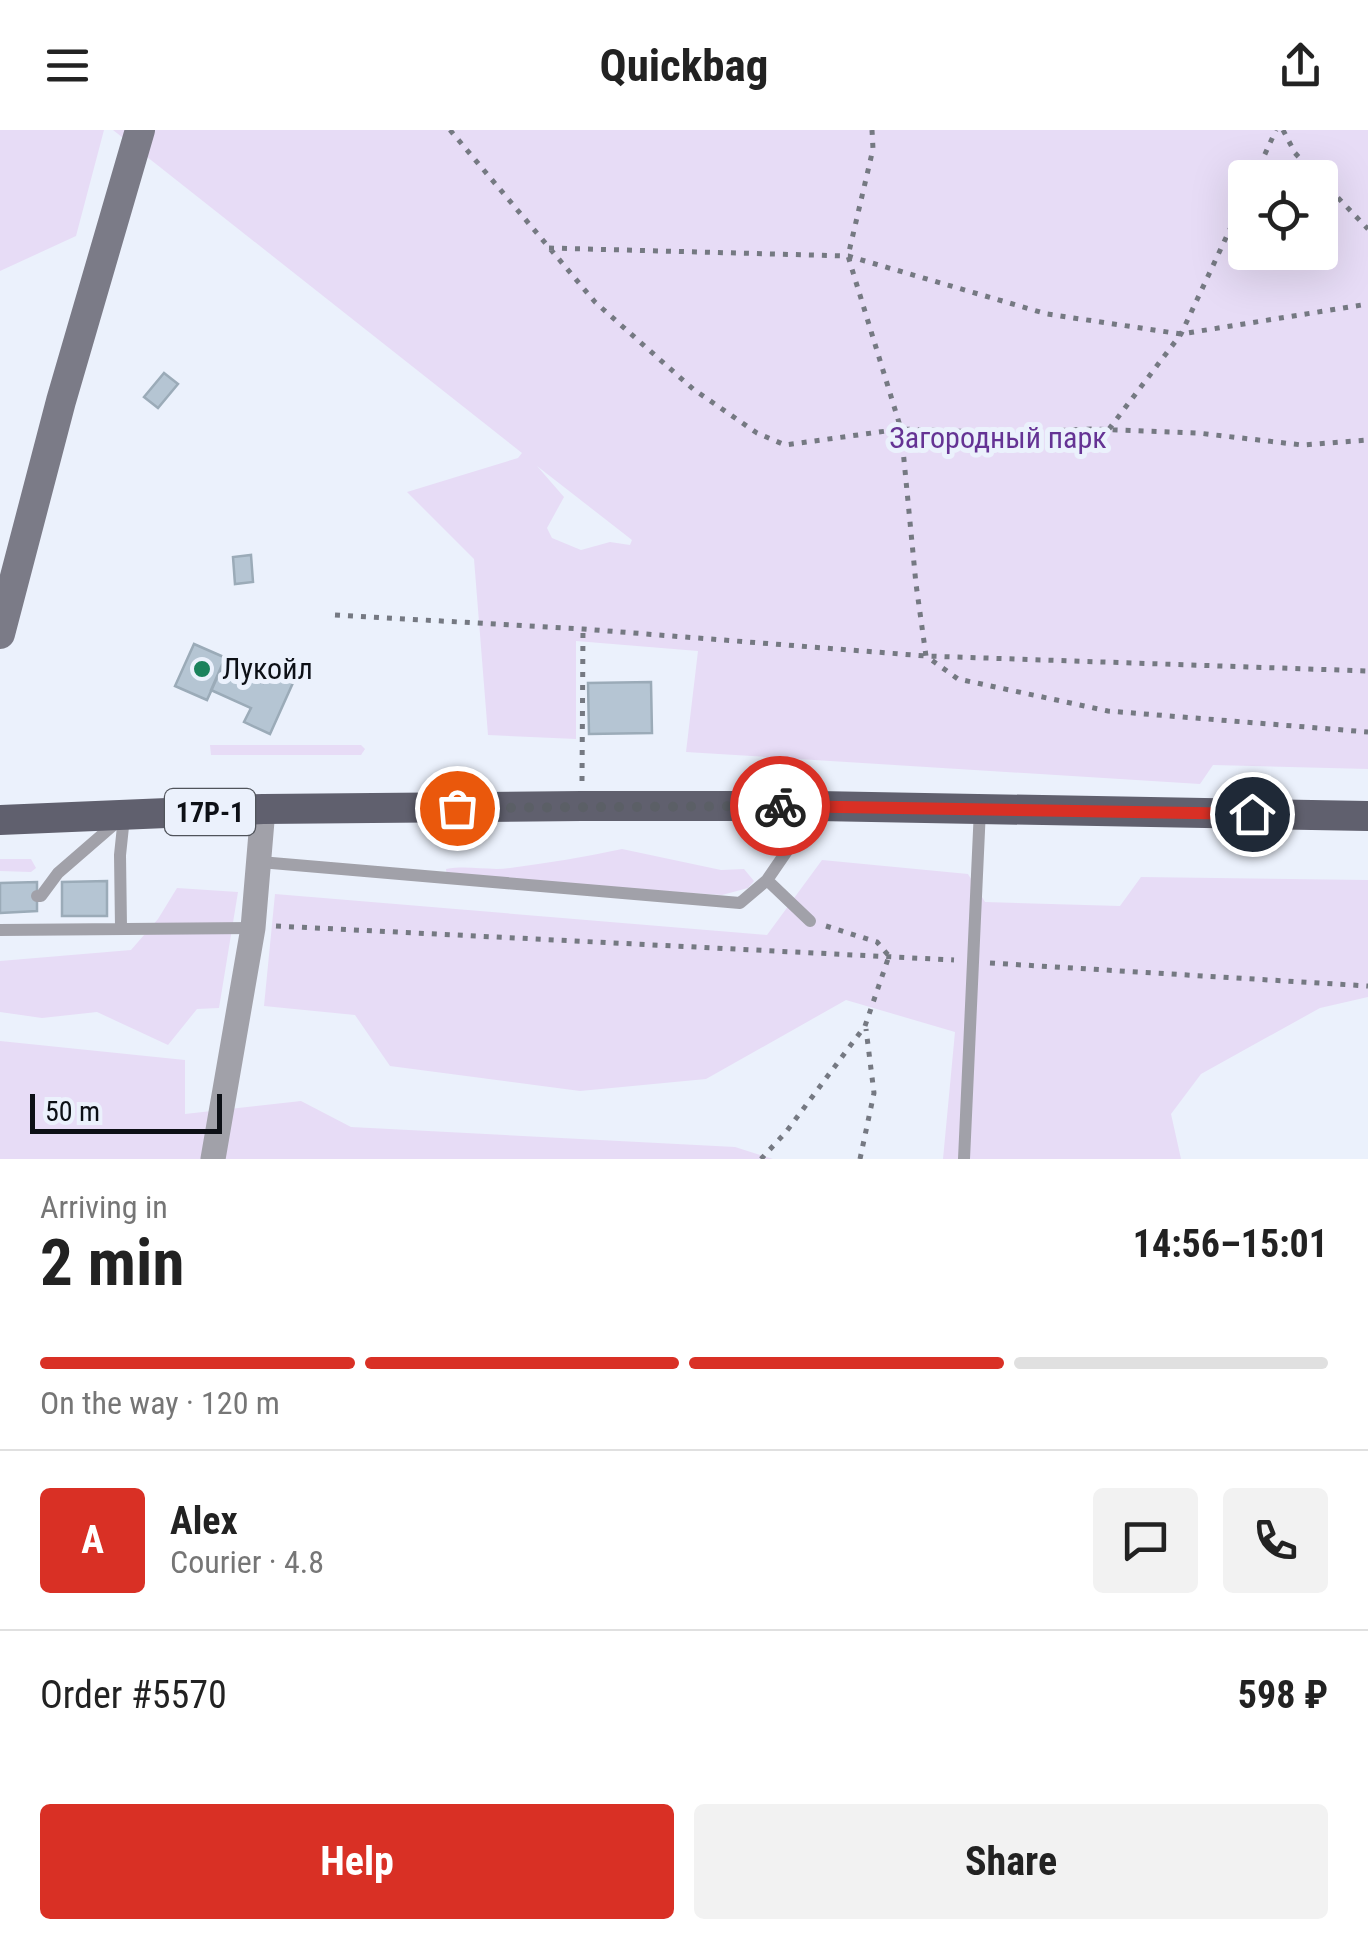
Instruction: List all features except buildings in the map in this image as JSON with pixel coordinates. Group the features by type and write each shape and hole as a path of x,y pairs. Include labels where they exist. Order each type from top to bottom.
{"main road":[{"path":"0,634 56,419 140,130"},
{"name":"17Р-1","path":"1,813 124,816 263,809 818,806 1368,816"}],"street":[{"path":"213,1159 253,928 263,809"}],"lane":[{"path":"260,862 740,903 767,880 818,806"},
{"path":"964,1159 980,809"},
{"path":"37,896 42,896 58,873 124,816"},
{"path":"121,927 124,816"},
{"path":"767,880 810,920"},
{"path":"0,930 253,928"}],"path":[{"path":"450,130 595,302 679,377 758,433 785,444 901,430 1198,433 1302,445 1368,440"},
{"path":"872,130 873,149 848,256 901,430 926,656 958,679 1108,711 1368,732"},
{"path":"1264,160 1280,130 1301,160"},
{"path":"1338,198 1368,229"},
{"path":"1109,430 1181,334 1228,233"},
{"path":"549,248 848,256 1048,314 1181,334 1368,304"},
{"path":"334,615 926,656 1368,671"},
{"path":"582,806 583,630"},
{"path":"810,920 877,942 890,956"},
{"path":"253,928 288,925 890,956 1368,986"},
{"path":"761,1159 786,1132 865,1026 890,956"},
{"path":"860,1159 874,1093 865,1026"}],"green space":[{"path":"0,130 104,130 76,236 0,271"},
{"name":"Загородный парк","path":"113,130 1368,130 1368,769 1213,765 1200,784 686,752 698,651 576,641 576,739 488,735 474,559 407,492 518,458 522,453","holes":["537,466 632,540 630,545 610,542 581,550 552,538 547,528 564,497"]},
{"path":"210,745 361,745 365,749 361,755 211,755"},
{"path":"622,849 721,870 744,869 754,881 748,888 722,895 447,877 446,869 510,868"},
{"path":"0,859 31,859 36,868 31,872 0,871"},
{"path":"822,860 968,874 985,902 1120,906 1141,877 1368,880 1368,997 1320,1008 1201,1074 1171,1114 1181,1159 943,1159 955,1032 846,1000 706,1079 580,1091 390,1066 355,1015 264,1006 275,894 767,935"},
{"path":"177,888 238,892 219,1008 197,1009 168,1045 97,1012 42,1018 0,1012 0,961 131,950 158,919"},
{"path":"0,1041 185,1060 185,1114 301,1101 351,1127 735,1147 773,1159 0,1159"}],"way so far":[{"path":"457,808 780,806"}],"place":[{"name":"Лукойл","path":"202,669"}],"route":[{"path":"780,806 1252,814"}]}
